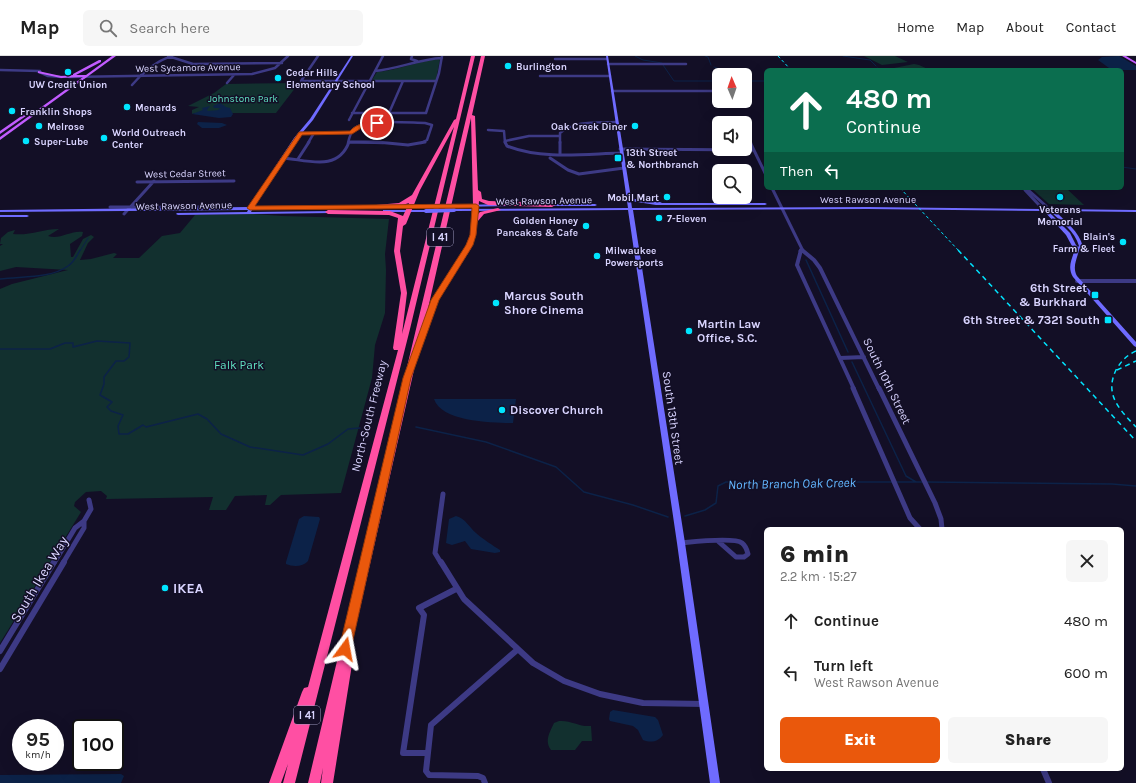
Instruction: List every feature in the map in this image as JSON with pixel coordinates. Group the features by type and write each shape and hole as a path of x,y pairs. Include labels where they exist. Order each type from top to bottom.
{"highway":[{"name":"North-South Freeway","path":"289,783 463,105 472,63 472,56"},
{"name":"I 41","path":"314,783 483,56"},
{"path":"407,378 435,300 467,250 473,235 475,222 475,183 472,127 475,101 474,96"},
{"path":"400,232 408,209 417,190 463,105"},
{"path":"475,183 479,198 486,203 552,205"},
{"path":"376,207 404,204 409,201 417,190"},
{"path":"475,222 482,213 498,210"},
{"path":"328,212 395,214 402,219 398,251 404,293 391,390"},
{"path":"327,783 362,575"},
{"path":"275,783 324,646"}],"main road":[{"path":"0,133 73,81 83,77 114,56"},
{"path":"250,211 282,159 311,120 331,89 349,56"},
{"path":"335,81 352,56"},
{"path":"1124,56 1136,63"},
{"path":"1130,56 1136,60"},
{"path":"0,138 53,101 98,66 106,57"},
{"path":"71,76 81,72 106,57"},
{"name":"South 13th Street","path":"607,58 681,542 716,783"},
{"path":"38,71 54,76 83,77 100,61"},
{"path":"53,77 70,79 73,81"},
{"path":"26,120 24,119 41,107 44,102"},
{"path":"0,138 20,122 17,121"},
{"path":"629,199 648,203 680,206"},
{"name":"West Rawson Avenue","path":"475,208 498,210 664,204 680,206"},
{"name":"West Rawson Avenue","path":"0,211 37,212 129,209 201,209 328,212 552,205 715,207 1040,206"},
{"name":"West Rawson Avenue","path":"781,206 910,208 1136,207"},
{"path":"1040,206 1045,208 1068,234 1077,249"},
{"name":"West Rawson Avenue","path":"0,216 376,207 408,209"},
{"name":"West Rawson Avenue","path":"1045,208 1051,210 1136,211"},
{"path":"543,209 613,210 626,213 632,220"},
{"path":"1051,210 1078,237 1081,247 1077,249 1071,268 1077,281 1136,345"},
{"path":"32,216 37,212"}],"street":[{"path":"132,85 139,76 156,62 171,56 181,62 193,64 282,63 288,56"},
{"path":"318,56 301,82 436,81"},
{"path":"349,120 383,56"},
{"path":"412,56 411,59 417,62"},
{"path":"352,113 426,113 442,57 417,62 391,70 375,71"},
{"path":"555,59 607,58"},
{"name":"West Sycamore Avenue","path":"83,77 234,75 265,72 282,63"},
{"path":"608,64 686,64"},
{"path":"0,70 38,71 55,75 83,77"},
{"path":"38,71 53,77 83,77"},
{"path":"227,84 234,75"},
{"path":"540,76 610,76"},
{"path":"389,113 403,81"},
{"path":"612,91 712,91"},
{"path":"560,154 560,132 563,130 577,124 616,122"},
{"path":"282,159 317,161 334,160 344,153 352,133 361,125 377,123 425,123 432,126 427,140 416,144 349,142"},
{"path":"488,130 505,131 505,142 509,147 527,152 560,154 621,151 754,150"},
{"path":"300,133 352,133"},
{"path":"297,159 314,133"},
{"path":"505,142 530,136 560,136"},
{"path":"752,146 764,171"},
{"path":"550,158 562,164 574,173 579,174 624,168"},
{"path":"124,214 154,181"},
{"name":"West Cedar Street","path":"137,182 234,181"},
{"name":"South 10th Street","path":"773,190 801,250 814,260 820,268 935,504 941,519 942,527"},
{"path":"1025,190 1040,206"},
{"path":"1028,190 1045,208"},
{"path":"110,207 129,209"},
{"path":"801,250 797,265 840,358 910,518 918,527"},
{"path":"1077,281 1136,281"},
{"path":"840,358 864,357"},
{"path":"443,494 434,551 456,589 471,607 532,663 564,680 600,694 643,703 704,704"},
{"name":"South Ikea Way","path":"0,652 75,528 84,521 91,509 89,500"},
{"name":"South Ikea Way","path":"0,669 84,528 84,521"},
{"path":"681,542 719,542 741,542 746,547 748,554 744,557 735,557 719,542"},
{"path":"428,753 403,753 424,615 419,608 456,589"},
{"path":"485,783 483,778 478,776 429,775 426,770 431,725 517,650"},
{"path":"1044,771 1049,783"}],"green space":[{"path":"864,56 895,56 908,62 882,65"},
{"path":"440,59 436,80 372,80 377,72"},
{"path":"914,64 926,68 894,68"},
{"name":"Johnstone Park","path":"299,83 276,113 192,114 192,110 199,107 188,106 214,93 226,84"},
{"path":"1033,190 1068,190 1084,205 1049,204"},
{"name":"Falk Park","path":"254,214 389,219 385,254 385,313 375,345 372,378 341,493 281,495 270,505 265,505 267,495 235,496 226,510 209,510 213,497 106,499 107,496 101,491 86,492 75,502 74,506 81,512 0,643 0,289 12,284 68,270 16,267 0,271 0,246 3,244 0,244 1,238 8,232 15,230 13,234 25,234 59,229 48,236 52,237 74,232 83,232 82,236 70,244 71,257 73,257 83,239 91,235 94,237 88,243 80,260 91,259 114,253 117,254 113,258 139,258 162,236 180,233 195,215"},
{"path":"559,721 583,726 591,726 592,741 582,741 575,750 551,750 548,743 548,736 554,723"}],"water":[{"path":"1119,56 1136,66 1136,70 1109,68 1098,60 1102,57"},
{"path":"220,103 230,108 233,114 231,117 219,118 192,114 203,110 202,108 210,106 207,110 208,111 219,110 218,109 222,108 214,108 213,106"},
{"path":"198,122 222,123 227,125 219,128 202,128 197,124"},
{"path":"434,399 516,399 513,423 469,420 457,417 439,407"},
{"path":"304,516 319,517 320,519 308,561 301,565 295,566 286,564 299,519"},
{"path":"456,516 465,521 478,535 500,550 500,552 495,553 471,549 465,541 452,545 446,543 449,519"},
{"path":"613,710 655,717 658,720 663,735 654,741 643,740 638,730 633,726 610,721 610,712"},
{"path":"121,774 124,776 121,783 0,783 0,775"}],"waterway":[{"path":"635,56 643,60 662,63"},
{"path":"705,56 708,57 711,65"},
{"name":"North Branch Oak Creek","path":"843,56 870,60 876,66"},
{"path":"663,65 674,81 712,81"},
{"path":"752,81 764,81"},
{"name":"North Branch Oak Creek","path":"1124,167 1136,169"},
{"name":"North Branch Oak Creek","path":"80,251 88,238"},
{"name":"North Branch Oak Creek","path":"0,279 53,273 70,264 80,250"},
{"name":"North Branch Oak Creek","path":"806,260 848,352"},
{"name":"North Branch Oak Creek","path":"0,349 50,349 65,343 73,343 73,347 97,341 130,343 129,357 124,361 116,361 104,377 104,384 100,395 112,402 107,407 111,411 123,415 118,426 119,434 128,434 143,425 146,427 198,414 207,419 221,434 250,447 303,455 328,444 348,429 360,428"},
{"name":"North Branch Oak Creek","path":"852,362 906,476 916,482"},
{"name":"North Branch Oak Creek","path":"416,427 486,442 556,467 584,492 633,505 668,517"},
{"name":"North Branch Oak Creek","path":"685,516 705,510 716,503 718,486 726,482 892,482"},
{"name":"North Branch Oak Creek","path":"896,482 916,482"},
{"name":"North Branch Oak Creek","path":"916,482 922,482"},
{"name":"North Branch Oak Creek","path":"926,482 1112,484 1136,486"}],"railway":[{"path":"778,56 789,68"},
{"path":"902,190 959,251"},
{"path":"958,250 1136,441"},
{"path":"1136,351 1122,361 1116,370 1112,387 1113,395 1119,408 1136,427"},
{"path":"1117,370 1136,361"}],"place":[{"name":"Burlington","path":"508,66"},
{"name":"UW Credit Union","path":"68,72"},
{"name":"Cedar Hills Elementary School","path":"278,78"},
{"name":"Menards","path":"127,107"},
{"name":"Franklin Shops","path":"12,111"},
{"name":"Melrose","path":"39,126"},
{"name":"Oak Creek Diner","path":"635,126"},
{"name":"World Outreach Center","path":"104,138"},
{"name":"Super-Lube","path":"26,141"},
{"name":"13th Street & Northbranch","path":"618,158"},
{"name":"Mobil Mart","path":"667,197"},
{"name":"Veterans Memorial","path":"1060,197"},
{"name":"7-Eleven","path":"659,218"},
{"name":"Golden Honey Pancakes & Cafe","path":"586,226"},
{"name":"Blain's Farm & Fleet","path":"1123,242"},
{"name":"Milwaukee Powersports","path":"597,256"},
{"name":"6th Street & Burkhard","path":"1095,295"},
{"name":"Marcus South Shore Cinema","path":"496,303"},
{"name":"6th Street & 7321 South","path":"1108,320"},
{"name":"Martin Law Office, S.C.","path":"689,331"},
{"name":"Discover Church","path":"502,410"},
{"name":"IKEA","path":"165,588"}],"route":[{"path":"345,649 407,378 435,300 469,245 473,235 476,206 250,208 300,133 352,133 353,130 361,125 377,123"}]}
